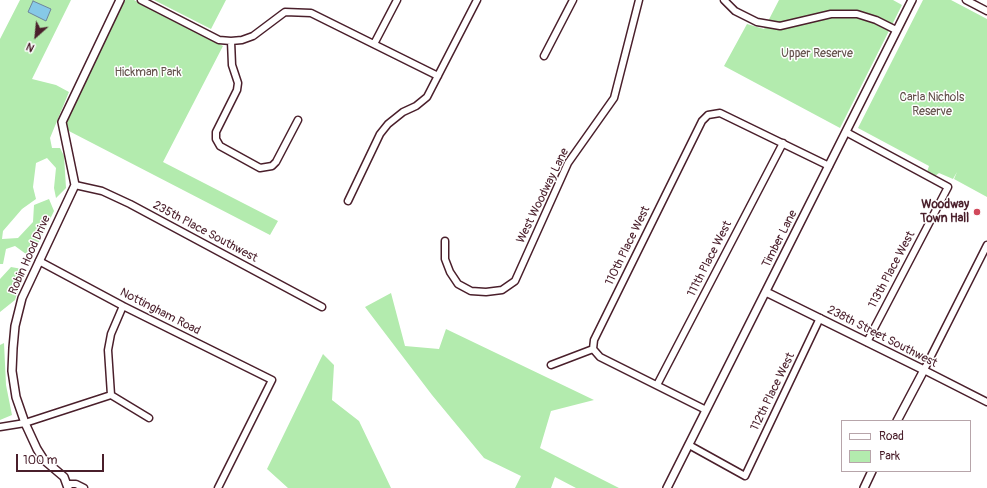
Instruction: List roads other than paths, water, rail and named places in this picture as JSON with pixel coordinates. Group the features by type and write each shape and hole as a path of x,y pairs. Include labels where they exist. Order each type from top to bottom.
{"street":[{"path":"75,186 62,122 69,104 120,0"},
{"path":"141,0 219,40 231,41 242,40 253,36 285,12 296,11 311,14 438,76"},
{"path":"374,44 397,0"},
{"path":"348,201 380,134 398,116 427,97 477,0"},
{"path":"544,56 573,0"},
{"name":"West Woodway Lane","path":"445,241 445,259 450,272 458,284 471,291 486,292 502,290 515,281 568,163 584,137 614,98 639,0"},
{"path":"724,0 736,12 757,22 772,25 780,26 832,14 857,14 876,20 896,30"},
{"name":"Timber Lane","path":"667,488 912,0"},
{"path":"966,0 987,11"},
{"path":"231,41 232,65 238,83 237,90 216,132 216,139 220,146 260,168 272,166 276,162 298,120"},
{"name":"110th Place West","path":"592,349 594,340 604,319 702,121 708,115 720,112 783,143"},
{"name":"113th Place West","path":"846,132 948,187 867,342"},
{"path":"783,143 829,166"},
{"name":"111th Place West","path":"657,385 783,143"},
{"name":"Robin Hood Drive","path":"75,186 22,298 15,326 12,371 16,397 24,423 44,460 64,477 68,486 76,484 84,488"},
{"name":"235th Place Southwest","path":"75,186 102,191 130,204 322,307"},
{"path":"898,420 985,254 987,245"},
{"name":"Nottingham Road","path":"39,261 123,306 272,380 218,488"},
{"name":"238th Street Southwest","path":"766,292 987,402"},
{"path":"111,395 108,350 111,334 123,306"},
{"name":"112th Place West","path":"689,445 745,476 820,318"},
{"path":"551,365 592,349 600,356 706,410"},
{"path":"0,427 24,423 111,395 149,418"},
{"path":"864,488 872,472"}],"water":[{"path":"33,1 51,9 46,21 28,12"}],"place":[{"name":"Woodway Town Hall","path":"977,212"}],"park label":[{"name":"Upper Reserve","path":"817,54"},
{"name":"Hickman Park","path":"148,73"},
{"name":"Carla Nichols Reserve","path":"932,105"}]}
